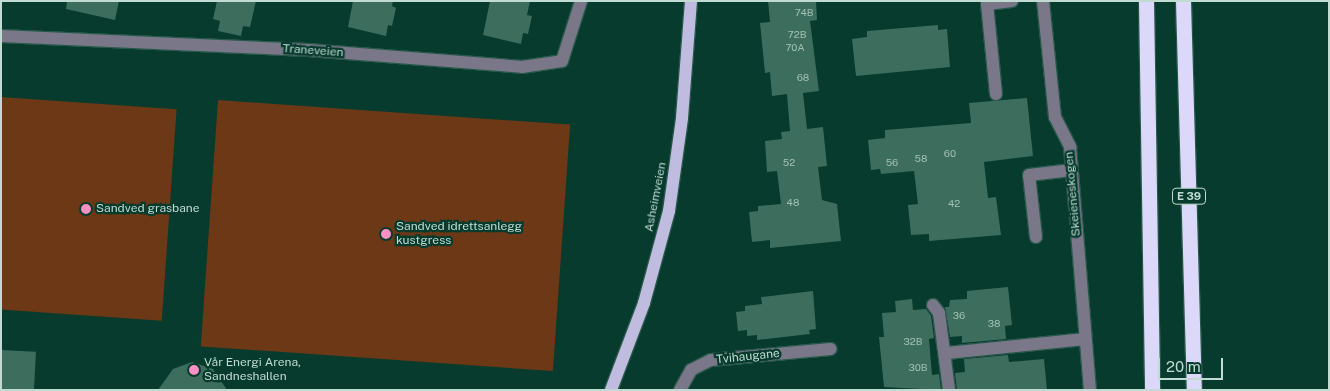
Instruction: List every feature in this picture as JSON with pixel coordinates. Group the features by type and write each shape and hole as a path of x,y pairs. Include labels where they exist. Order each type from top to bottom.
{"highway":[{"path":"1146,1 1152,390"},
{"name":"E 39","path":"1183,1 1194,390"}],"main road":[{"name":"Asheimveien","path":"611,390 644,302 669,211 682,118 691,1"}],"street":[{"name":"Traneveien","path":"1,36 308,50 522,67 562,61 581,1"},
{"path":"996,94 986,4 1012,1"},
{"name":"Skeieneskogen","path":"1043,1 1055,117 1070,147 1090,390"},
{"path":"1036,237 1029,174 1072,170"},
{"path":"933,305 939,312 947,353 949,390"},
{"path":"947,353 1085,339"},
{"name":"Tvihaugane","path":"680,390 692,370 711,360 830,349"}],"shaded area":[{"name":"Sandved grasbane","path":"1,97 177,109 162,321 1,310"},
{"name":"Sandved idrettsanlegg kustgress","path":"218,100 570,125 553,371 201,346"}],"building":[{"path":"67,1 119,1 115,20 66,9"},
{"path":"217,1 256,1 250,27 243,26 241,36 218,31 220,21 213,19"},
{"path":"353,1 393,1 392,6 396,8 392,26 388,25 386,36 348,27"},
{"path":"490,1 530,1 527,15 532,16 528,34 523,33 521,44 483,35"},
{"path":"768,1 816,1 817,20 810,21 819,91 803,93 807,129 823,127 827,166 818,167 822,200 837,204 841,241 770,248 770,240 752,242 749,212 758,211 758,206 781,204 777,171 767,172 765,141 782,139 781,132 790,131 787,94 772,96 770,72 765,73 760,23 770,22"},
{"path":"938,25 938,30 947,29 950,67 856,76 852,39 867,37 867,31"},
{"path":"1027,98 1033,156 984,162 988,198 996,197 1001,235 929,241 929,234 911,235 908,205 918,204 914,171 881,174 880,169 871,170 868,140 885,138 885,130 971,123 969,103"},
{"path":"1008,287 1012,325 1005,326 1006,339 962,343 962,336 950,337 945,307 949,307 950,300 967,299 967,291"},
{"path":"813,291 816,329 809,330 810,334 757,340 757,335 747,336 747,330 738,331 736,312 745,311 745,306 762,304 761,297"},
{"path":"912,299 913,310 926,309 931,316 934,338 929,339 932,375 939,374 941,390 884,387 879,337 884,337 882,313 896,312 895,301"},
{"path":"1,350 36,352 34,390 1,390"},
{"path":"1008,355 1009,362 1044,359 1047,390 957,390 955,373 965,372 964,359"},
{"path":"192,362 213,369 227,390 158,390 173,369"}],"place":[{"name":"Sandved grasbane","path":"86,209"},
{"name":"Sandved idrettsanlegg kustgress","path":"386,234"},
{"name":"Vår Energi Arena, Sandneshallen","path":"194,370"}]}
